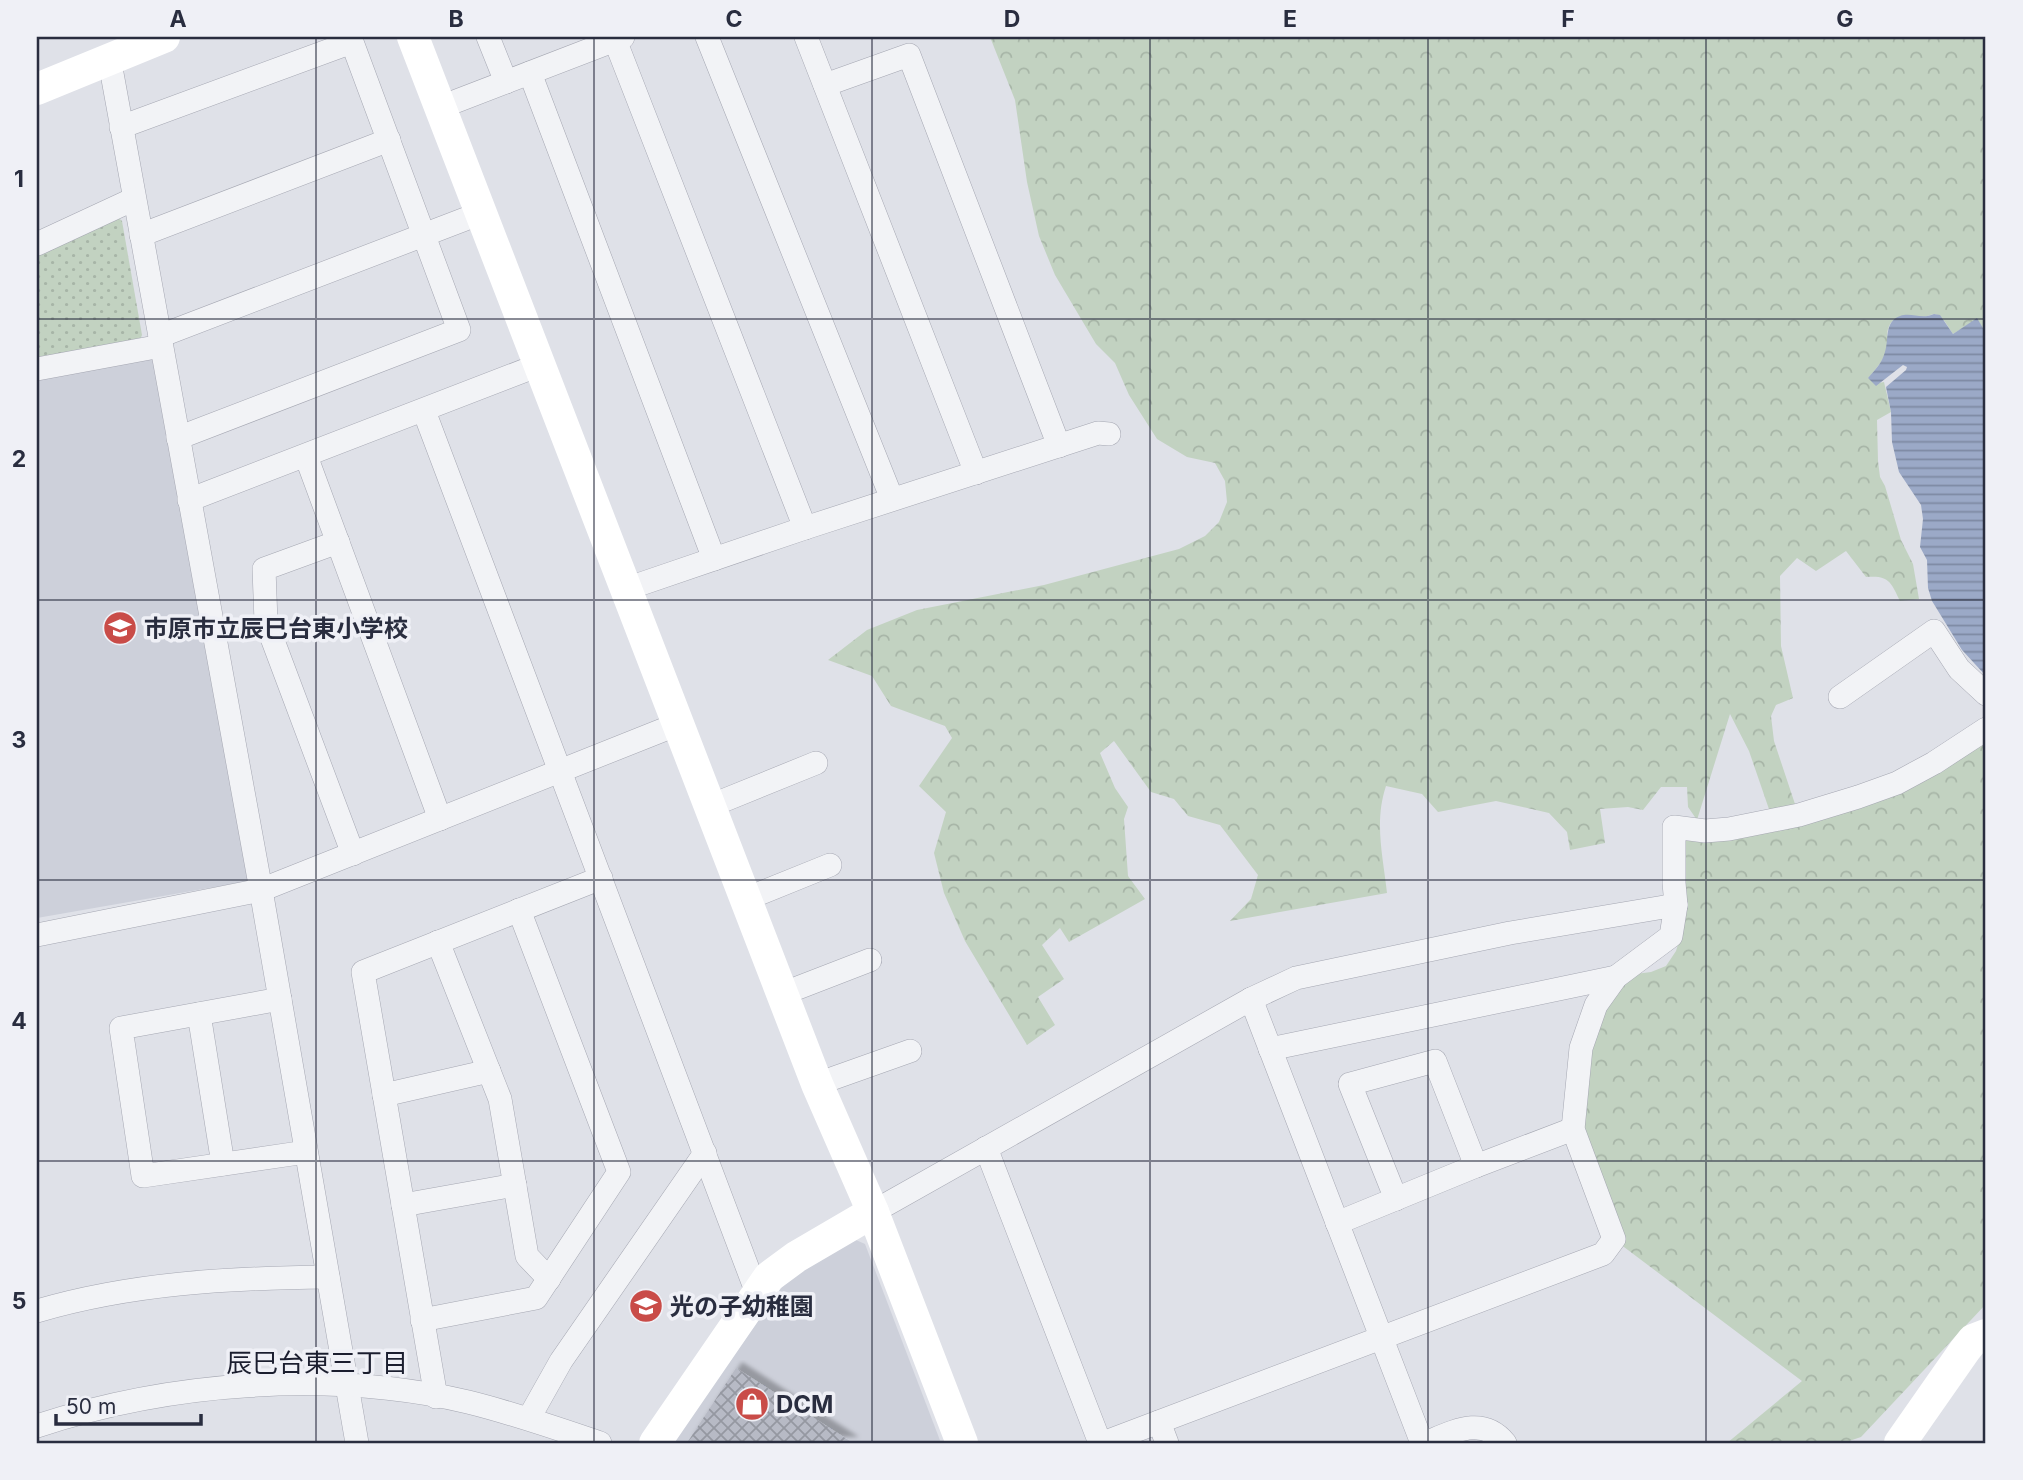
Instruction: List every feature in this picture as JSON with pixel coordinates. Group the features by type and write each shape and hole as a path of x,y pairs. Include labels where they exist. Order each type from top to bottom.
{"street":[{"path":"37,89 108,57 164,37"},
{"path":"413,37 817,1084 873,1212 962,1443"},
{"path":"488,37 506,82"},
{"path":"707,37 892,499"},
{"path":"806,37 976,473"},
{"path":"441,107 619,38 805,527"},
{"path":"121,127 352,42 459,330 178,438"},
{"path":"825,85 909,55 1059,446"},
{"path":"108,57 261,890 357,1443"},
{"path":"530,73 714,559"},
{"path":"141,235 389,140"},
{"path":"37,244 134,199"},
{"path":"37,369 160,341 481,213"},
{"path":"189,500 539,365"},
{"path":"424,411 757,1293"},
{"path":"626,589 892,499 1098,433 1109,434"},
{"path":"306,456 440,819"},
{"path":"338,542 264,569 266,622 353,854"},
{"path":"1840,697 1934,631 1959,669 1986,694"},
{"path":"37,935 261,890 678,724"},
{"path":"986,1148 1102,1443 1163,1433 1381,1339 1603,1254 1614,1239 1573,1129 1581,1048 1596,1005 1616,976 1671,936 1676,905 1674,827 1705,831 1729,829 1800,816 1897,783 1986,729"},
{"path":"710,806 816,763"},
{"path":"746,900 830,865"},
{"path":"436,1397 363,972 601,878"},
{"path":"655,1443 757,1293 781,1267 873,1212 1251,999 1296,978 1510,933 1676,905"},
{"path":"422,1320 536,1298 619,1172 519,910"},
{"path":"438,942 500,1099 527,1256 549,1279"},
{"path":"782,994 870,960"},
{"path":"1270,1049 1616,976"},
{"path":"280,999 121,1028 143,1176 306,1152"},
{"path":"1251,999 1381,1339 1424,1443 1467,1427 1480,1426 1491,1430 1505,1443"},
{"path":"199,1014 223,1164"},
{"path":"817,1084 909,1051"},
{"path":"1396,1199 1350,1084 1435,1060 1476,1166"},
{"path":"384,1095 489,1071"},
{"path":"1337,1223 1573,1129"},
{"path":"529,1418 561,1361 705,1153"},
{"path":"403,1205 515,1185"},
{"path":"37,1311 89,1298 167,1284 221,1279 328,1277"},
{"path":"1900,1443 1965,1350 1986,1330"},
{"path":"37,1426 86,1411 174,1394 230,1387 347,1386 465,1402 529,1418 600,1443"}],"shaded area":[{"name":"市原市立辰巳台東小学校","path":"154,354 249,881 37,918 37,376"},
{"path":"856,1240 865,1244 941,1443 672,1443 789,1277"}],"green space":[{"path":"990,37 1986,37 1986,333 1977,319 1953,334 1943,319 1935,314 1922,318 1897,318 1888,329 1885,355 1868,378 1878,383 1884,382 1891,412 1877,420 1880,477 1901,540 1913,564 1919,599 1900,601 1888,581 1880,577 1866,577 1846,551 1816,571 1797,558 1780,576 1781,646 1793,698 1776,705 1771,716 1774,741 1797,810 1771,815 1749,751 1730,714 1697,820 1688,807 1687,787 1661,787 1643,810 1628,807 1600,809 1605,843 1570,850 1567,832 1549,813 1496,801 1438,812 1422,794 1386,786 1380,826 1387,893 1230,921 1251,899 1258,875 1220,825 1188,816 1174,799 1151,792 1114,741 1100,753 1115,788 1128,807 1124,819 1128,876 1145,899 1069,942 1060,928 1042,945 1064,979 1038,997 1055,1025 1027,1045 965,941 944,893 934,853 946,812 919,786 952,738 945,726 891,706 872,676 828,660 867,630 917,610 1044,585 1179,549 1205,536 1219,522 1227,502 1225,481 1215,463 1187,457 1157,439 1129,395 1115,363 1096,344 1055,275 1039,236 1027,182 1015,100"},
{"path":"114,214 122,221 142,335 139,342 37,361 37,246"},
{"path":"1986,738 1986,1304 1861,1437 1843,1443 1727,1443 1802,1381 1616,1241 1587,1158 1580,1075 1607,998 1628,975 1651,972 1666,966 1676,951 1682,931 1682,835 1733,835"}],"water":[{"path":"1904,315 1940,315 1953,334 1977,318 1986,333 1986,676 1962,650 1932,601 1928,588 1927,560 1920,547 1923,519 1921,505 1899,472 1892,442 1891,412 1886,387 1907,367 1903,365 1876,386 1868,378 1883,358 1889,327 1895,319"}],"building":[{"name":"DCM","path":"736,1368 853,1443 687,1443"}],"place":[{"name":"市原市立辰巳台東小学校","path":"120,628"},
{"name":"光の子幼稚園","path":"646,1306"},
{"name":"DCM","path":"752,1404"}],"district":[{"name":"辰巳台東三丁目","path":"317,1362"}]}
